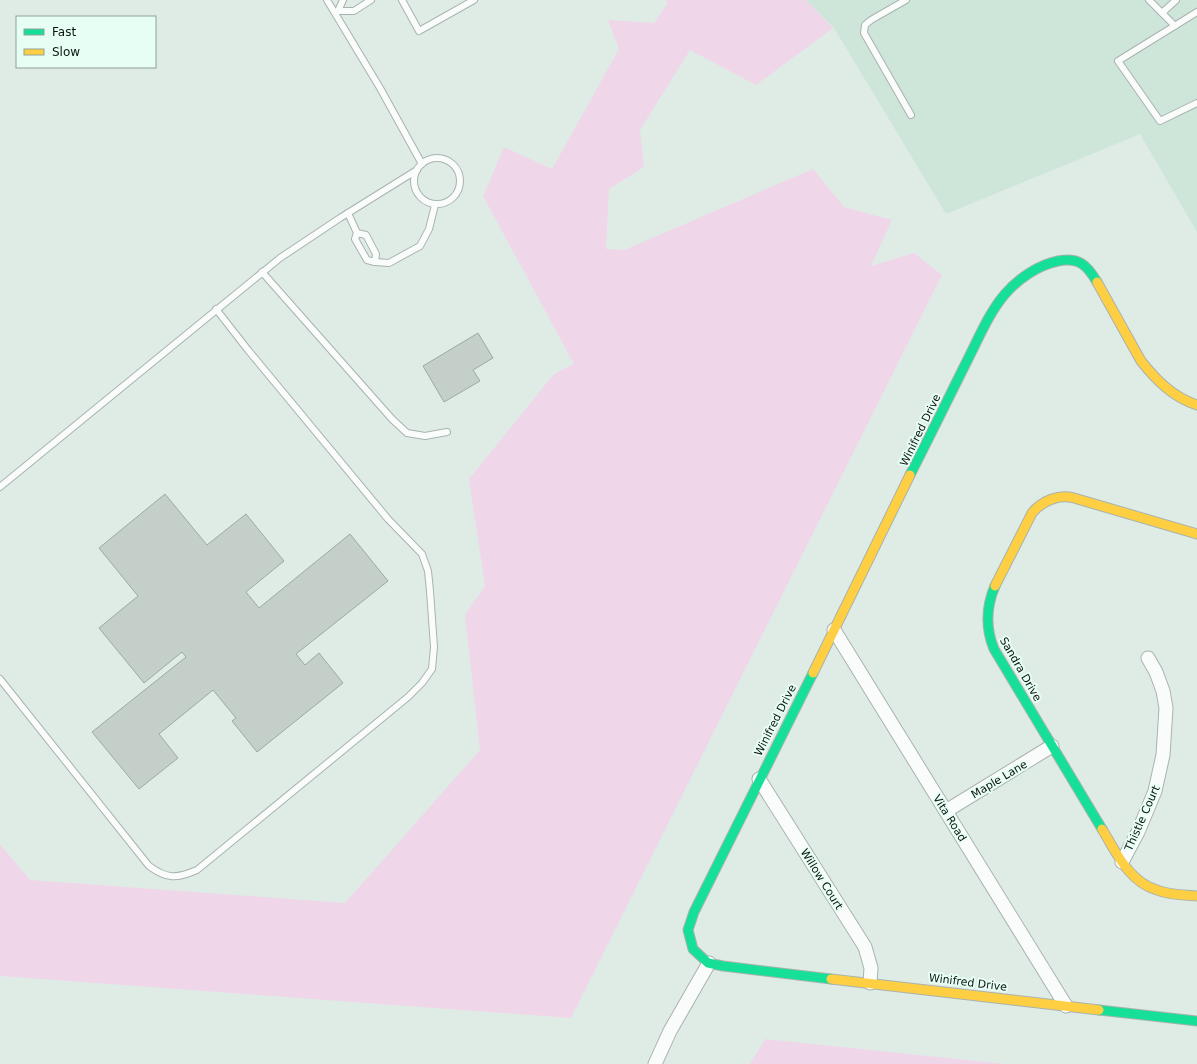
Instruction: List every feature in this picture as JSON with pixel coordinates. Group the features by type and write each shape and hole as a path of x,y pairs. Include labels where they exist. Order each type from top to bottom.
{"street":[{"name":"Winifred Drive","path":"1197,406 1166,390 1150,373 1131,343 1092,273 1085,265 1075,261 1064,260 1051,263 1027,276 1006,293 990,317 759,779 694,912 688,930 693,949 709,963 723,966 1197,1021"},
{"name":"Sandra Drive","path":"1197,534 1079,499 1065,496 1052,500 1039,506 1030,518 1000,576 989,605 986,620 988,636 992,646 1122,862 1135,878 1143,885 1153,890 1197,896"},
{"name":"Vita Road","path":"834,630 1066,1006"},
{"name":"Thistle Court","path":"1122,862 1138,832 1155,791 1163,755 1166,708 1164,691 1148,658"},
{"name":"Maple Lane","path":"946,811 1052,746"},
{"name":"Willow Court","path":"759,779 864,947 871,968 870,983"},
{"path":"655,1064 670,1030 709,963"}],"lane":[{"path":"327,0 336,12 422,164"},
{"path":"336,12 343,0"},
{"path":"336,12 354,11 371,0"},
{"path":"402,0 419,31 474,0"},
{"path":"906,0 871,20 865,25 864,33 911,115"},
{"path":"1149,0 1175,26"},
{"path":"1162,13 1176,0"},
{"path":"1197,12 1118,60 1160,121 1197,103"},
{"path":"437,158 445,159 452,163 460,176 459,190 455,196 449,201 435,205 422,199 417,193 414,185 414,177 422,164 437,158"},
{"path":"0,487 280,258 417,170"},
{"path":"348,213 357,233 355,239 367,260 389,263 420,246 429,229 435,205"},
{"path":"357,233 366,235 376,254 375,262"},
{"path":"262,272 392,419 407,433 425,436 447,432"},
{"path":"0,679 149,866 160,874 174,877 188,874 197,870 408,697 422,683 432,669 434,647 430,591 428,571 422,554 388,518 253,356 216,309"}],"shaded area":[{"path":"666,0 806,0 833,28 756,85 690,50 640,130 644,167 609,189 606,249 624,250 813,169 844,207 892,220 871,266 914,253 942,275 571,1018 0,976 0,844 30,880 345,903 480,750 465,615 485,586 469,479 554,374 574,364 483,196 504,147 552,169 619,49 608,20 654,23 667,4"},
{"path":"806,0 1197,0 1197,232 1140,134 946,214 834,28"},
{"path":"765,1039 1005,1064 750,1064"}],"building":[{"path":"478,333 493,358 473,370 480,381 444,402 423,366"},
{"path":"165,494 207,545 246,514 284,561 246,592 259,608 350,534 388,581 296,654 305,665 319,653 343,683 257,752 232,721 236,718 213,690 159,734 178,758 139,789 92,732 186,657 182,652 144,683 99,628 138,596 99,548"}],"traffic: fast":[{"path":"910,475 988,319 1010,288 1036,269 1051,263 1065,260 1077,261 1082,264 1090,271 1097,282"},
{"path":"995,586 988,609 989,633 994,649 1102,829"},
{"path":"813,673 694,912 688,930 693,949 708,963 831,979"},
{"path":"1099,1010 1197,1021"}],"traffic: slow":[{"path":"1097,282 1141,361 1166,388 1180,398 1197,405"},
{"path":"813,673 910,475"},
{"path":"995,586 1032,513 1045,502 1056,498 1074,498 1197,534"},
{"path":"1102,829 1124,865 1147,886 1166,893 1197,896"},
{"path":"831,979 1099,1010"}]}
